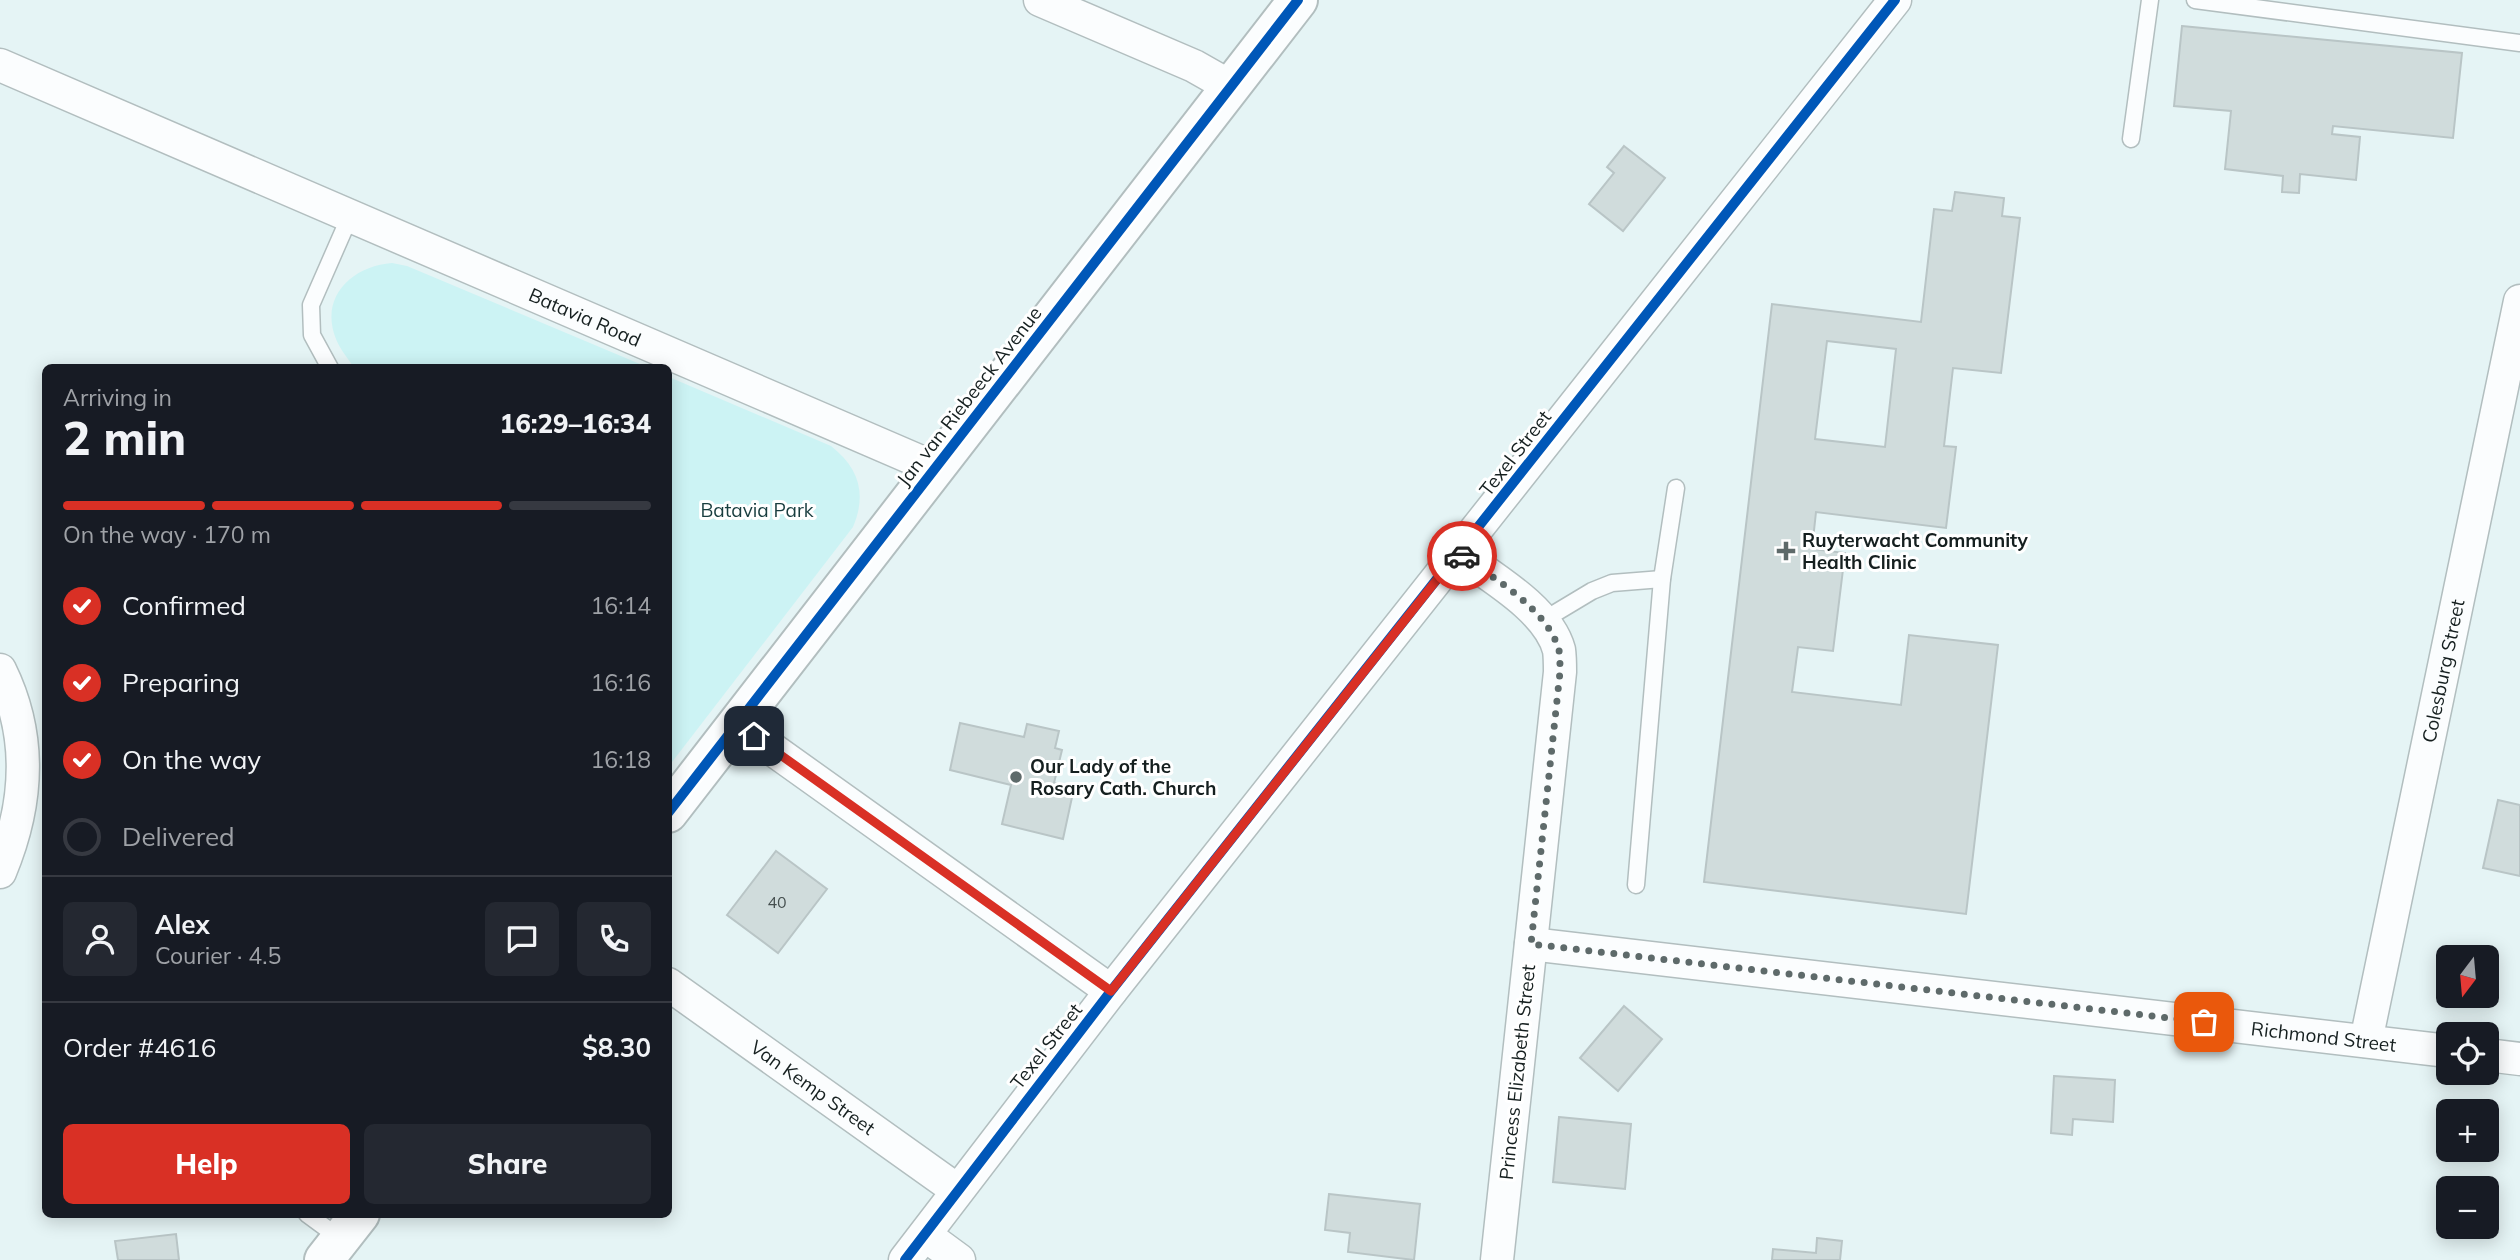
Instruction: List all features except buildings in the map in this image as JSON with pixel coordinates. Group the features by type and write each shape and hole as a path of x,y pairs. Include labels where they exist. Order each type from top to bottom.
{"street":[{"path":"1041,0 1194,66 1231,87"},
{"name":"Jan van Riebeeck Avenue","path":"672,808 1298,0"},
{"name":"Texel Street","path":"905,1260 1111,991 1895,0"},
{"name":"Batavia Road","path":"0,65 935,468"},
{"name":"Colesburg Street","path":"2366,1041 2520,301"},
{"name":"Princess Elizabeth Street","path":"1458,553 1501,583 1542,621 1551,632 1559,651 1560,672 1497,1260"},
{"path":"0,670 17,717 23,749 23,782 19,815 11,846 0,872"},
{"path":"737,724 1111,991"},
{"name":"Richmond Street","path":"1531,944 2436,1050"},
{"name":"Van Kemp Street","path":"672,987 957,1191"},
{"path":"2499,1056 2520,1059"},
{"path":"925,1235 959,1260"}],"lane":[{"path":"2131,139 2150,0"},
{"path":"2195,0 2520,43"},
{"path":"327,364 312,335 311,305 350,216"},
{"path":"1636,885 1662,579 1676,488"},
{"path":"1542,621 1592,591 1612,583 1662,579"},
{"path":"313,1218 342,1238"}],"green space":[{"path":"392,263 407,266 640,364 352,364 338,343 332,324 332,310 336,297 352,277 377,265"},
{"name":"Batavia Park","path":"672,378 831,446 841,454 854,473 860,493 853,527 672,762"}],"cycle path":[{"path":"672,808 1298,0"},
{"path":"905,1260 1111,991 1895,0"}],"way so far":[{"path":"1462,556 1501,583 1538,615 1551,632 1559,651 1560,672 1531,944 2204,1022"}],"place":[{"name":"Ruyterwacht Community Health Clinic","path":"1786,551"},
{"name":"Our Lady of the Rosary Cath. Church","path":"1016,777"}],"route":[{"path":"754,736 1111,991 1458,553 1462,556"}]}
